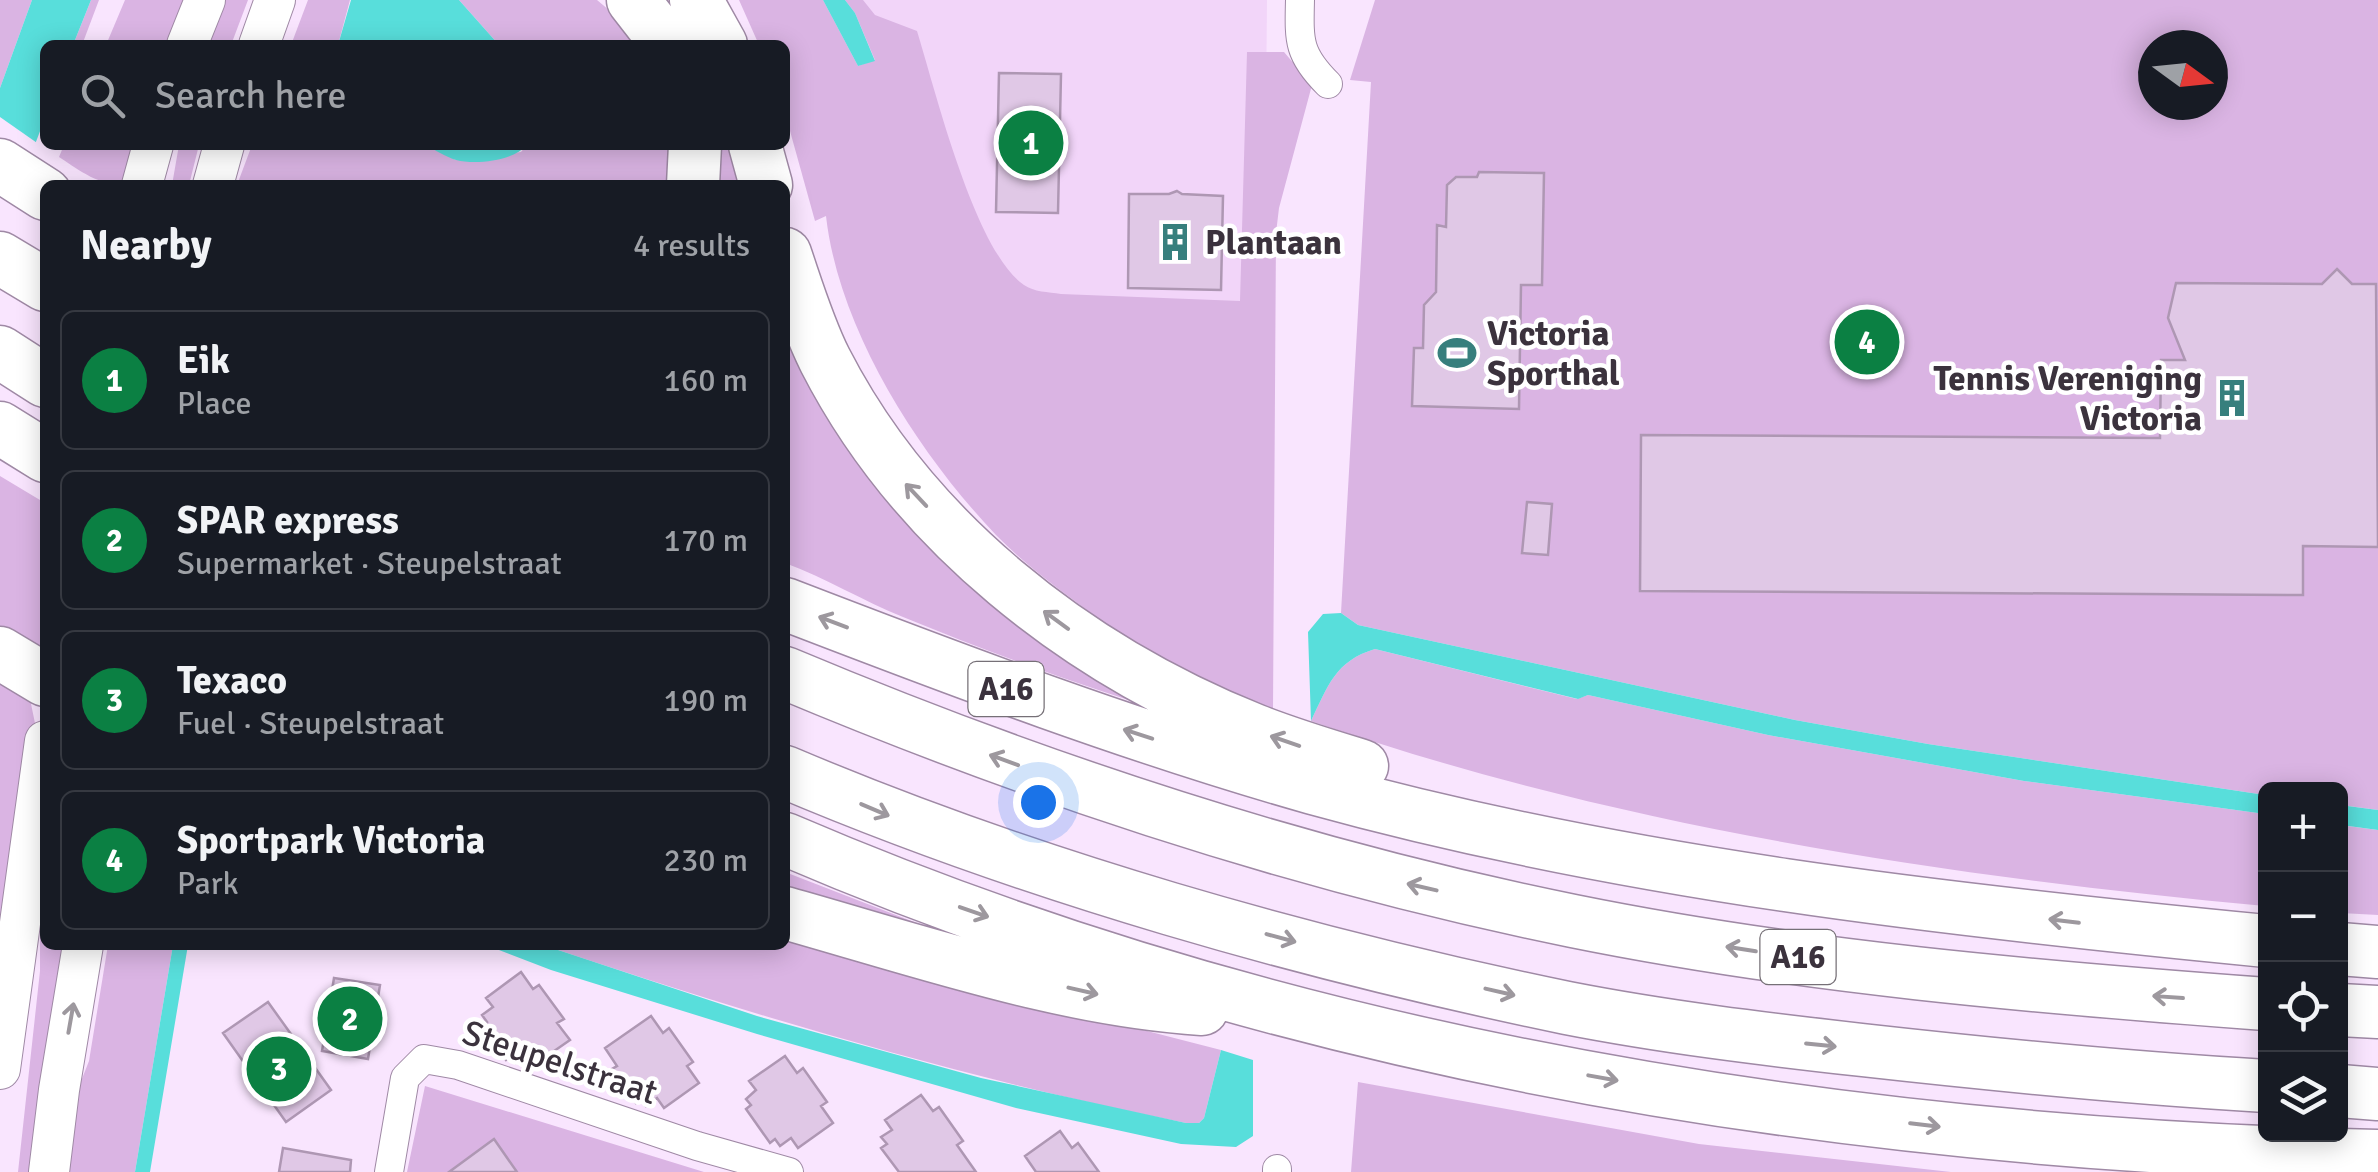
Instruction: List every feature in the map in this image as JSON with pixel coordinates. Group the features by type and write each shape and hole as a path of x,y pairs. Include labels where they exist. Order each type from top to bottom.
{"highway":[{"path":"633,0 664,40"},
{"path":"696,0 718,40"},
{"path":"693,180 695,150"},
{"path":"756,150 765,180"},
{"path":"0,165 40,191"},
{"path":"0,258 40,283"},
{"name":"A16","path":"790,267 824,359 860,422 905,482 944,524 984,564 1077,636 1232,742"},
{"path":"0,352 40,378"},
{"path":"0,428 40,453"},
{"name":"A16","path":"790,606 992,684 1232,742 1339,776 1648,861 1855,896 2258,940"},
{"path":"0,653 40,677"},
{"name":"A16","path":"790,674 925,732 1230,836 1575,922 1764,953 2081,991 2258,1003"},
{"path":"790,774 893,818 1225,923 1570,1008 1751,1037 2054,1072 2258,1085"},
{"path":"790,841 870,876 1223,1001 1570,1072 1752,1105 2050,1140 2378,1156"},
{"path":"790,915 988,970 1147,1005 1223,1001"},
{"path":"2348,949 2378,952"},
{"path":"2348,1010 2378,1012"},
{"path":"2348,1092 2378,1094"}],"main road":[{"path":"189,40 205,0"},
{"path":"260,40 275,0"},
{"path":"143,180 152,150"},
{"path":"214,180 223,150"},
{"path":"0,1069 40,778"},
{"path":"50,1172 59,1090 83,950"}],"street":[{"path":"1300,0 1299,30 1306,62 1328,84"},
{"name":"Steupelstraat","path":"389,1172 405,1078 424,1060 458,1065 696,1146 788,1172"}],"shaded area":[{"path":"0,0 32,0 0,88"},
{"path":"32,0 91,0 75,40 40,40 40,131 0,237 0,88"},
{"path":"91,0 99,0 84,40 75,40"},
{"path":"125,0 190,0 174,40 108,40"},
{"path":"224,0 248,0 233,40 209,40"},
{"path":"308,0 350,0 339,40 293,40"},
{"path":"351,0 459,0 495,40 339,40"},
{"path":"459,0 597,0 622,21 636,40 495,40"},
{"path":"739,0 823,0 858,66 875,60 855,13 845,0 863,0 875,15 917,31 959,167 989,240 1006,267 1024,285 1061,294 1240,301 1247,52 1284,52 1312,85 1276,233 1273,709 1180,671 1109,627 1007,546 938,467 887,388 865,345 834,259 826,216 815,221 790,131 790,40 757,40"},
{"path":"803,0 1267,0 1262,545 1160,498"},
{"path":"823,0 845,0 855,13 875,61 858,66"},
{"path":"1375,0 2378,0 2378,810 2348,806 2348,782 2258,782 2258,794 1928,744 1795,720 1358,625 1341,613 1371,82 1350,80"},
{"path":"62,150 135,150 126,180 98,180 59,157"},
{"path":"178,150 198,150 190,180 173,180"},
{"path":"250,150 436,150 456,160 523,150 672,150 672,180 239,180"},
{"path":"435,150 521,150 494,160 452,159"},
{"path":"714,150 740,150 750,180 711,180"},
{"path":"790,300 842,409 1192,720 974,645 888,611 790,565"},
{"path":"0,476 40,500 40,648 0,627"},
{"path":"1341,613 1358,625 1795,720 2258,794 2258,813 2024,781 1768,735 1588,695 1578,699 1375,649 1351,660 1334,676 1311,721 1308,632 1323,614"},
{"path":"1375,649 1577,699 1588,695 1768,735 2024,781 2258,813 2258,905 2023,879 1782,842 1544,790 1311,721 1334,676 1361,654"},
{"path":"0,670 30,699 36,728 0,963"},
{"path":"2348,806 2378,810 2378,830 2348,826"},
{"path":"2348,826 2378,830 2378,915 2348,913"},
{"path":"790,874 963,941 790,897"},
{"path":"790,939 1221,1050 1204,1118 1199,1123 1186,1123 942,1066 702,997 558,950 790,950"},
{"path":"40,950 70,950 39,1172 18,1172"},
{"path":"107,950 172,950 135,1172 61,1172 72,1104 89,1061"},
{"path":"172,950 187,950 150,1172 135,1172"},
{"path":"499,950 558,950 757,1016 981,1078 1186,1123 1199,1123 1204,1118 1221,1050 1253,1060 1253,1136 1236,1147 1181,1144 1016,1108 551,970"},
{"path":"1358,1082 1699,1144 1951,1172 1351,1172"},
{"path":"425,1086 704,1172 407,1172"}],"pier":[{"path":"0,117 40,145 5,239 0,242"}],"building":[{"path":"999,73 1061,74 1058,213 996,212"},
{"path":"1479,172 1544,173 1542,285 1521,285 1519,409 1412,406 1414,348 1423,348 1424,305 1436,292 1437,225 1446,227 1447,185 1456,177 1477,177"},
{"name":"Plantaan","path":"1177,191 1223,196 1221,290 1128,288 1129,194"},
{"name":"Tennis Vereniging Victoria","path":"2337,269 2352,284 2376,284 2378,547 2303,546 2303,595 1640,591 1641,435 2160,438 2161,360 2185,360 2168,318 2176,283 2322,284"},
{"path":"1527,502 1552,504 1548,555 1522,553"},
{"path":"521,972 533,989 539,985 564,1019 557,1023 570,1040 534,1065 527,1055 516,1063 511,1056 506,1060 482,1026 487,1022 482,1015 493,1007 486,998"},
{"path":"334,978 380,985 368,1059 322,1051"},
{"path":"268,1002 331,1090 286,1122 223,1033"},
{"path":"651,1016 663,1033 669,1028 693,1062 687,1066 699,1083 664,1108 657,1098 646,1106 641,1099 636,1103 612,1069 617,1066 605,1048"},
{"path":"785,1056 797,1073 803,1068 827,1102 821,1106 833,1123 798,1148 791,1138 780,1146 775,1139 770,1143 746,1109 751,1105 746,1099 756,1090 749,1081"},
{"path":"921,1095 933,1111 939,1107 963,1141 957,1145 976,1172 899,1172 881,1148 887,1144 881,1137 892,1130 885,1120"},
{"path":"1060,1131 1072,1148 1078,1143 1099,1172 1036,1172 1025,1156"},
{"path":"494,1139 517,1172 449,1172"},
{"path":"283,1148 351,1160 350,1172 279,1172"}],"place":[{"name":"Eik","path":"1031,143"},
{"name":"Plantaan","path":"1175,242"},
{"name":"Sportpark Victoria","path":"1867,342"},
{"name":"Victoria Sporthal","path":"1457,353"},
{"name":"Tennis Vereniging Victoria","path":"2232,398"},
{"name":"SPAR express","path":"350,1019"},
{"name":"Texaco","path":"279,1069"}]}
